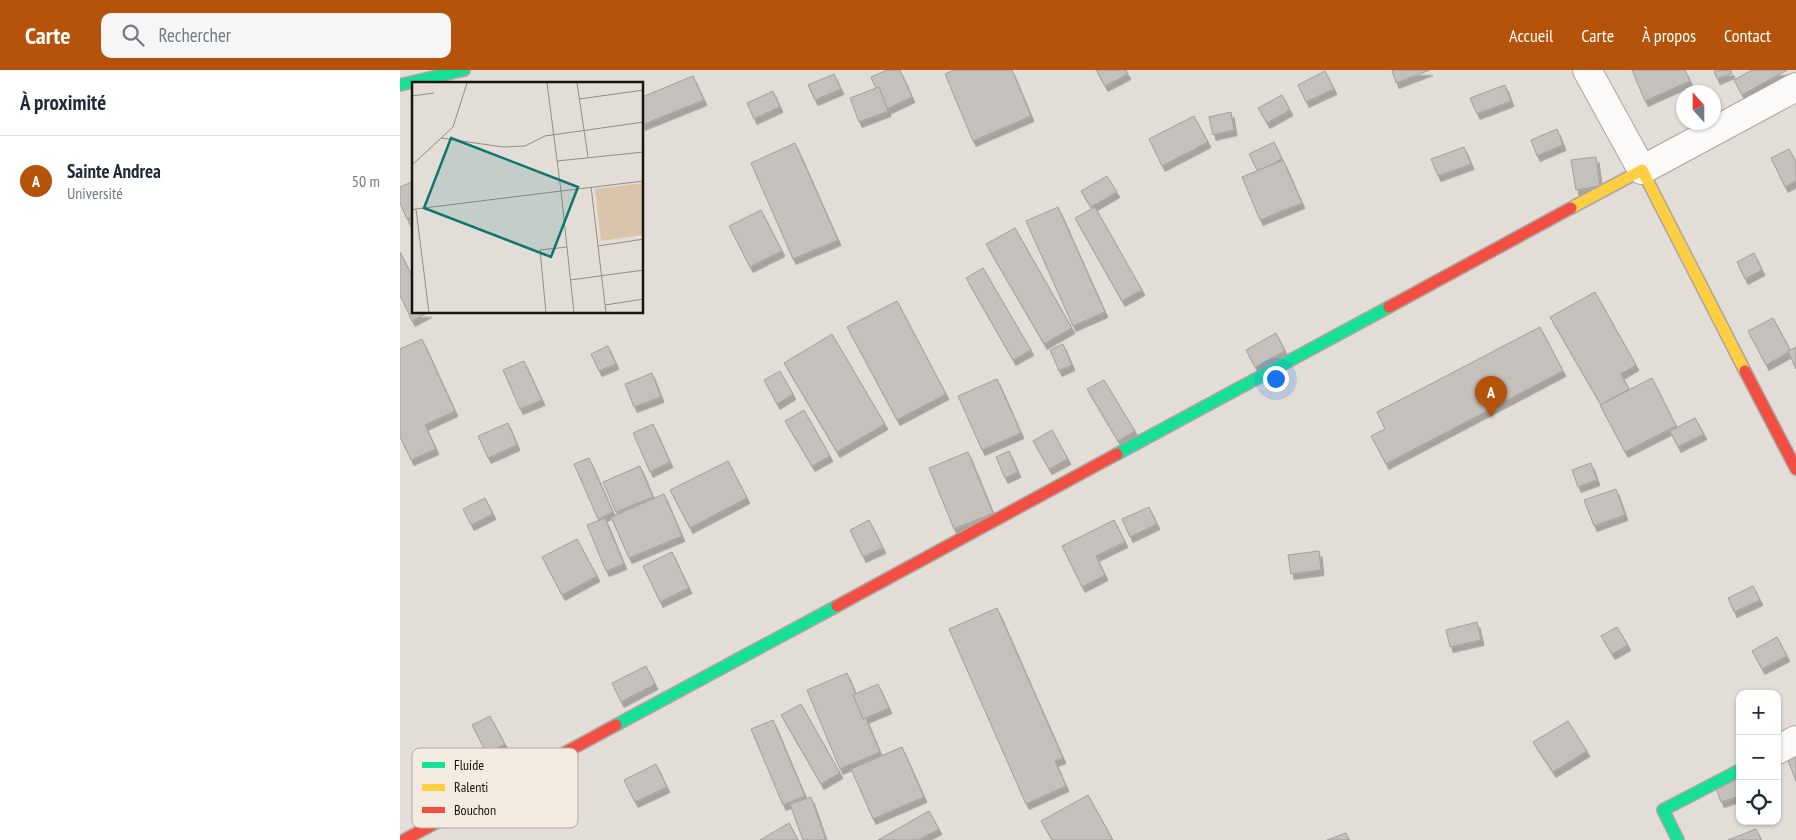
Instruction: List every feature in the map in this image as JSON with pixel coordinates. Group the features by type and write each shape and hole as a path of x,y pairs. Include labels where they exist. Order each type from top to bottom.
{"street":[{"path":"413,82 464,70"},
{"path":"1587,70 1642,170 1796,469"},
{"path":"574,748 1796,87"},
{"path":"1781,748 1796,740"},
{"path":"1678,840 1663,810 1736,772"},
{"path":"404,840 426,828"}],"building":[{"path":"887,70 900,70 912,97 885,110 871,77"},
{"path":"954,70 1012,70 1031,116 973,141 945,74"},
{"path":"1096,70 1126,70 1128,74 1105,86"},
{"path":"1392,70 1430,70 1396,83"},
{"path":"1632,70 1685,70 1690,81 1676,85 1676,87 1645,101"},
{"path":"1731,70 1732,73 1717,79 1714,71"},
{"path":"1752,70 1787,70 1742,95 1734,80"},
{"path":"1325,71 1334,89 1306,102 1298,85"},
{"path":"834,74 841,89 815,100 808,85"},
{"path":"693,76 704,100 644,124 644,96"},
{"path":"1505,85 1511,101 1477,114 1470,98"},
{"path":"879,87 888,111 859,122 850,98"},
{"path":"773,91 780,107 754,119 747,103"},
{"path":"1282,95 1290,110 1267,123 1258,108"},
{"path":"1231,112 1234,130 1213,135 1209,117"},
{"path":"1194,116 1208,142 1162,166 1149,139"},
{"path":"1557,129 1563,145 1537,156 1531,140"},
{"path":"1274,142 1282,159 1258,172 1249,154"},
{"path":"795,143 838,240 793,259 751,163"},
{"path":"1464,147 1471,164 1438,176 1431,159"},
{"path":"1789,149 1796,162 1796,181 1785,187 1771,158"},
{"path":"1596,157 1600,186 1576,190 1571,160"},
{"path":"1283,160 1302,203 1260,220 1242,177"},
{"path":"1107,176 1117,192 1091,207 1081,191"},
{"path":"412,182 412,217 407,219 400,203 400,187"},
{"path":"1058,207 1105,312 1073,326 1026,221"},
{"path":"1095,207 1142,290 1122,301 1075,218"},
{"path":"761,210 782,251 750,267 729,226"},
{"path":"412,219 412,229 408,220"},
{"path":"1015,228 1072,328 1044,344 986,244"},
{"path":"400,252 412,276 412,314 425,314 412,321 400,295"},
{"path":"1754,253 1762,270 1745,279 1737,262"},
{"path":"983,268 1031,350 1013,360 966,278"},
{"path":"1595,292 1636,365 1621,374 1629,389 1601,405 1550,317"},
{"path":"897,301 946,394 897,420 847,327"},
{"path":"1773,318 1791,351 1766,365 1748,331"},
{"path":"1540,327 1563,371 1386,464 1371,436 1385,429 1377,412"},
{"path":"1276,333 1285,351 1255,367 1246,350"},
{"path":"832,334 885,424 837,452 784,363"},
{"path":"422,339 455,411 425,425 436,449 411,460 400,437 400,349"},
{"path":"1063,344 1072,365 1059,371 1050,350"},
{"path":"608,346 616,364 599,371 591,354"},
{"path":"1796,347 1796,369 1788,351"},
{"path":"524,361 542,400 520,409 503,370"},
{"path":"780,371 793,394 777,404 764,380"},
{"path":"652,373 661,397 634,407 625,384"},
{"path":"1652,378 1676,426 1625,452 1600,405"},
{"path":"997,379 1021,433 982,450 958,396"},
{"path":"1104,380 1135,431 1118,441 1087,389"},
{"path":"804,410 830,456 812,466 785,421"},
{"path":"1695,418 1704,434 1678,447 1670,431"},
{"path":"508,423 517,445 488,458 478,436"},
{"path":"653,424 670,462 650,472 633,433"},
{"path":"1052,430 1068,459 1049,469 1033,441"},
{"path":"1009,451 1018,472 1005,478 996,457"},
{"path":"968,452 993,513 954,529 929,468"},
{"path":"589,458 613,512 598,519 574,464"},
{"path":"728,461 747,498 690,528 670,490"},
{"path":"1591,463 1597,480 1578,487 1572,470"},
{"path":"640,466 653,497 616,512 603,482"},
{"path":"1616,489 1625,515 1594,526 1584,500"},
{"path":"664,494 682,536 629,558 611,517"},
{"path":"485,498 493,514 471,525 463,509"},
{"path":"1149,507 1157,524 1130,537 1122,519"},
{"path":"605,518 624,564 606,571 587,525"},
{"path":"869,520 883,548 863,557 850,530"},
{"path":"1114,520 1125,542 1096,556 1105,575 1082,587 1062,546"},
{"path":"577,539 597,576 562,595 542,557"},
{"path":"1319,551 1321,570 1291,574 1288,555"},
{"path":"672,552 689,588 660,602 643,566"},
{"path":"1753,586 1760,600 1734,612 1728,598"},
{"path":"997,608 1063,758 1055,761 1066,786 1026,804 949,629"},
{"path":"1477,622 1481,640 1450,647 1446,630"},
{"path":"1617,627 1628,645 1612,654 1601,636"},
{"path":"1777,637 1787,656 1762,669 1752,651"},
{"path":"646,666 655,684 621,702 612,683"},
{"path":"847,673 880,752 840,769 807,690"},
{"path":"878,684 889,708 863,719 853,695"},
{"path":"801,704 840,773 821,784 781,715"},
{"path":"490,716 505,744 498,748 484,748 472,725"},
{"path":"773,720 805,796 783,805 751,729"},
{"path":"1568,721 1587,751 1553,772 1533,742"},
{"path":"902,747 924,797 873,819 851,769"},
{"path":"1796,751 1796,781 1786,755"},
{"path":"656,764 667,787 635,802 624,780"},
{"path":"1736,772 1736,797 1721,802 1713,780"},
{"path":"1088,795 1113,840 1052,840 1041,821"},
{"path":"811,797 826,840 803,840 790,804"},
{"path":"929,811 939,829 918,840 878,840"},
{"path":"789,823 798,840 760,840"},
{"path":"1756,829 1761,840 1728,840"},
{"path":"1346,833 1349,840 1327,840"}],"traffic: fast":[{"path":"413,82 464,70"},
{"path":"400,85 412,82"},
{"path":"1117,454 1389,307"},
{"path":"616,725 837,606"},
{"path":"1678,840 1663,810 1736,772"}],"traffic: slow":[{"path":"1571,208 1642,170 1745,371"}],"traffic: jam":[{"path":"1389,307 1571,208"},
{"path":"1745,371 1796,469"},
{"path":"837,606 1117,454"},
{"path":"574,748 616,725"},
{"path":"404,840 426,828"}],"place":[{"name":"Sainte Andrea","path":"1491,417"}]}
